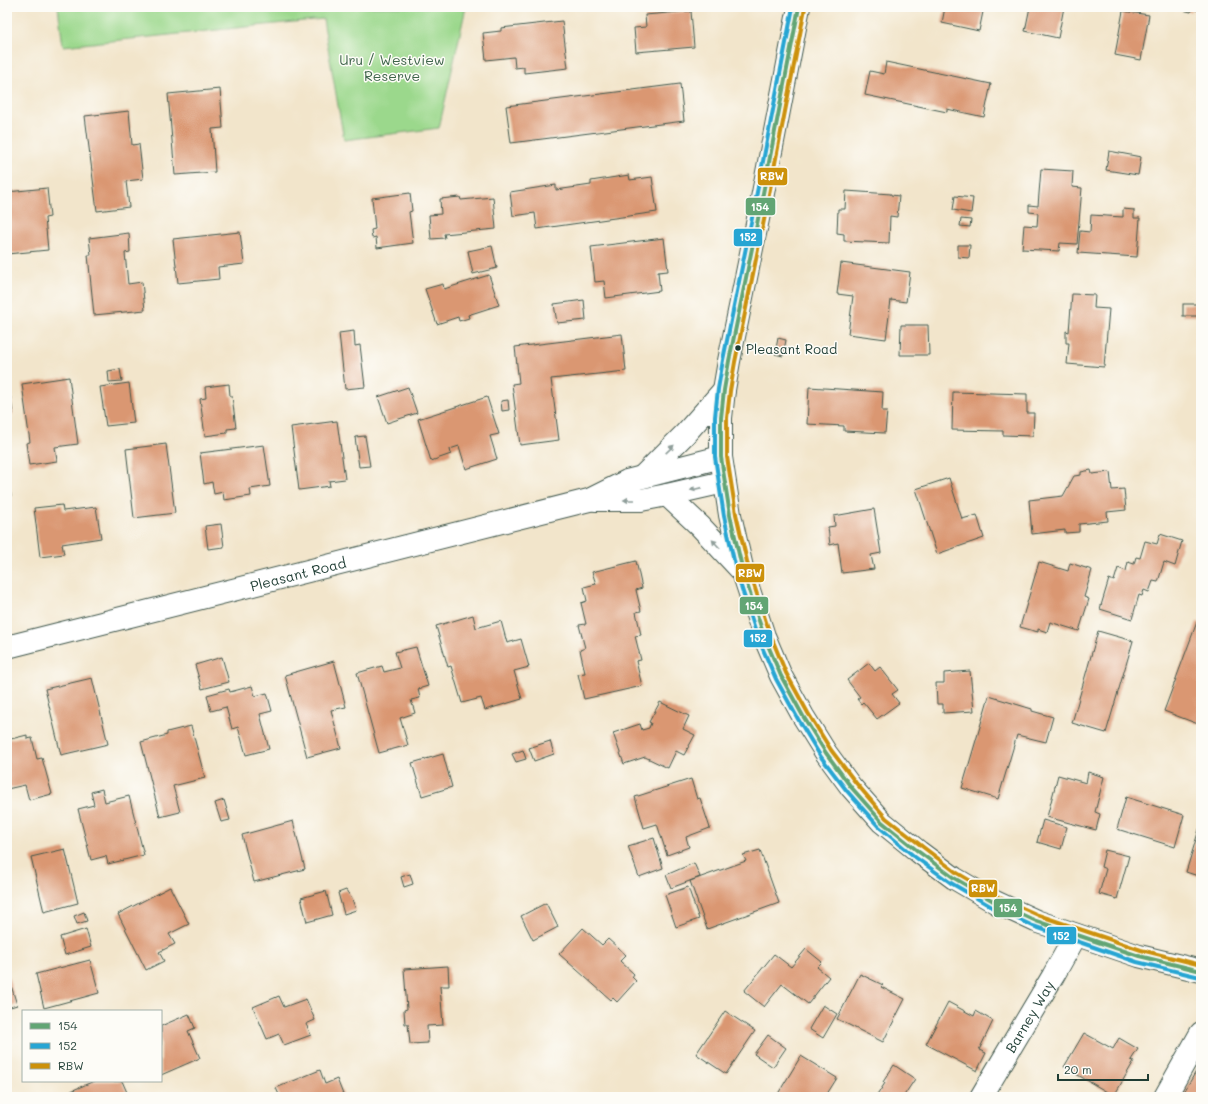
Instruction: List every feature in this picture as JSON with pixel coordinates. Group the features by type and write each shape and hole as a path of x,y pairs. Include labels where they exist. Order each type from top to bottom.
{"main road":[{"path":"799,7 724,390 721,418 721,457 735,542 764,636 781,676 826,753 851,787 882,822 919,852 954,878 996,902 1036,921 1139,956 1201,971"},
{"path":"642,477 685,434 724,390"},
{"name":"Pleasant Road","path":"7,647 589,500 627,481 721,457"},
{"name":"Pleasant Road","path":"589,500 641,500 724,482"},
{"path":"667,495 700,526 743,572"},
{"name":"Barney Way","path":"981,1097 1076,935"},
{"path":"1165,1097 1201,1033"}],"green space":[{"name":"Uru / Westview Reserve","path":"58,7 466,7 439,128 344,140 323,19 63,46"}],"building":[{"path":"945,7 984,7 979,31 942,23"},
{"path":"1030,7 1064,7 1058,38 1025,31"},
{"path":"1169,7 1201,7 1201,11 1192,9 1191,12"},
{"path":"691,11 694,47 636,52 634,28 646,27 645,15"},
{"path":"1123,11 1149,15 1141,60 1115,55"},
{"path":"562,21 568,68 524,73 524,67 515,68 514,57 486,60 483,33 501,31 501,28"},
{"path":"886,62 991,84 984,117 947,109 947,112 865,95 870,71 884,74"},
{"path":"680,84 684,121 511,143 506,106"},
{"path":"220,89 223,128 212,129 215,172 175,175 168,94"},
{"path":"129,111 132,145 139,144 143,179 126,181 129,207 97,211 85,116"},
{"path":"1109,151 1141,157 1138,175 1106,170"},
{"path":"1041,169 1073,171 1072,187 1082,188 1077,244 1060,243 1059,251 1022,249 1024,225 1037,226 1038,213 1029,212 1029,205 1038,206"},
{"path":"629,175 630,180 652,177 657,212 537,229 535,213 513,216 510,192 556,185 556,190 591,185 591,181"},
{"path":"47,188 50,217 45,218 48,250 7,254 7,192"},
{"path":"846,191 891,194 899,196 897,217 890,216 889,243 844,241 844,234 837,233 838,209 845,209"},
{"path":"410,193 412,211 409,212 413,243 377,248 376,237 372,238 371,230 375,229 372,198"},
{"path":"955,196 973,198 971,213 953,210"},
{"path":"460,197 461,200 493,197 496,229 444,234 445,238 431,239 429,215 441,214 440,199"},
{"path":"1123,209 1134,210 1134,218 1140,218 1137,257 1078,253 1080,231 1090,232 1091,215 1123,217"},
{"path":"961,219 971,220 970,227 960,226"},
{"path":"240,232 244,264 218,267 219,279 178,283 173,239"},
{"path":"129,233 130,252 125,253 128,284 142,282 145,310 94,315 88,255 91,255 89,238"},
{"path":"664,238 668,271 658,272 660,291 606,298 604,281 595,282 591,247"},
{"path":"958,245 970,245 969,258 958,257"},
{"path":"492,246 497,268 473,274 468,251"},
{"path":"841,263 910,272 906,302 891,300 886,339 848,334 853,296 837,294"},
{"path":"489,275 499,305 468,315 469,318 459,321 458,317 437,324 425,289 443,284 444,289"},
{"path":"1072,294 1095,295 1094,308 1109,309 1104,367 1067,364 1069,343 1066,343 1066,331 1069,332"},
{"path":"584,300 586,320 557,323 554,304"},
{"path":"1183,304 1201,304 1201,316 1183,316"},
{"path":"901,325 928,325 929,355 900,355"},
{"path":"354,331 355,346 360,345 365,387 345,389 339,333"},
{"path":"622,334 626,371 551,379 559,440 520,445 512,384 519,383 515,347"},
{"path":"778,338 786,340 783,356 775,354"},
{"path":"120,369 122,381 109,382 108,371"},
{"path":"69,377 78,444 55,447 57,461 29,465 26,443 30,442 22,384"},
{"path":"129,383 134,423 106,426 100,387"},
{"path":"229,384 236,428 227,429 227,433 205,436 200,399 206,398 205,387"},
{"path":"408,387 417,413 387,423 378,397"},
{"path":"809,387 883,392 882,411 887,411 885,433 844,431 844,426 807,424"},
{"path":"953,392 1027,394 1027,413 1034,413 1033,436 1003,435 1003,431 952,430"},
{"path":"10,393 13,414 7,415 7,394"},
{"path":"487,397 499,434 490,436 497,459 466,469 459,446 450,449 451,454 431,461 418,419"},
{"path":"508,400 509,410 502,411 501,401"},
{"path":"337,421 345,479 329,481 330,486 299,490 291,427"},
{"path":"365,436 370,466 359,467 355,437"},
{"path":"166,444 175,513 134,518 126,449"},
{"path":"264,445 270,486 250,489 251,496 224,500 223,492 214,494 212,482 204,484 200,453"},
{"path":"1091,470 1092,474 1110,472 1112,490 1124,489 1126,510 1107,512 1108,521 1079,524 1079,532 1065,533 1065,530 1032,534 1029,500 1063,496 1074,476 1081,475 1081,472"},
{"path":"7,474 11,496 7,497"},
{"path":"949,478 962,519 977,515 984,538 937,554 916,489"},
{"path":"62,505 63,511 96,507 101,538 62,544 64,554 40,557 34,508"},
{"path":"874,509 881,553 871,555 874,569 842,573 838,543 830,545 828,527 835,526 834,516"},
{"path":"221,524 224,547 208,549 205,526"},
{"path":"1160,534 1182,541 1175,566 1164,562 1158,582 1153,581 1149,592 1144,590 1142,596 1139,595 1132,619 1100,609 1109,579 1114,581 1118,568 1126,571 1128,562 1134,564 1136,557 1140,558 1145,541 1157,544"},
{"path":"636,561 642,588 636,590 641,611 636,612 641,635 635,636 641,660 636,661 642,686 584,699 578,674 585,673 580,650 585,648 579,625 586,624 581,603 587,601 584,587 596,584 592,572"},
{"path":"1039,562 1068,571 1070,563 1092,570 1084,597 1089,599 1079,631 1050,622 1047,632 1038,629 1038,632 1020,627"},
{"path":"473,615 476,628 501,621 507,643 521,639 529,667 514,671 522,699 485,710 481,698 462,703 451,666 448,667 436,626"},
{"path":"1197,622 1201,623 1201,716 1198,724 1164,711"},
{"path":"1098,631 1133,641 1106,733 1072,723"},
{"path":"416,647 428,686 418,689 420,698 411,700 415,713 400,718 408,745 379,753 357,673 382,666 384,672 400,668 395,652"},
{"path":"222,657 229,682 202,689 195,665"},
{"path":"334,661 346,707 331,710 341,748 307,757 285,675"},
{"path":"869,663 875,671 880,667 898,690 892,694 899,703 877,719 863,702 861,704 857,699 860,697 847,680"},
{"path":"970,671 974,711 943,713 943,704 937,704 936,683 944,683 944,673"},
{"path":"92,678 108,744 61,755 45,689"},
{"path":"252,686 255,696 267,693 272,711 260,714 269,749 246,755 238,727 232,729 226,707 211,711 207,695 229,689 230,692"},
{"path":"989,696 1053,717 1046,742 1017,735 998,799 962,788"},
{"path":"660,702 689,716 683,729 695,735 684,755 676,751 668,768 645,757 624,764 613,733 640,724 642,730 649,728 651,723 649,722"},
{"path":"191,726 205,778 173,786 180,812 160,817 141,742 167,735 167,732"},
{"path":"27,735 27,739 32,738 37,759 42,758 52,794 29,800 25,785 7,789 7,740"},
{"path":"550,741 554,754 534,761 529,748"},
{"path":"523,750 526,759 516,762 512,754"},
{"path":"443,754 452,787 422,796 412,763"},
{"path":"1088,772 1104,777 1095,812 1100,814 1096,830 1047,817 1058,775 1086,783"},
{"path":"691,779 697,799 700,798 710,828 686,837 689,847 667,855 657,824 644,828 635,797"},
{"path":"102,789 105,802 129,796 144,855 108,864 106,856 91,860 78,809 94,805 91,792"},
{"path":"1126,797 1184,815 1175,847 1117,829"},
{"path":"224,800 230,820 221,822 215,803"},
{"path":"1043,820 1067,827 1061,849 1037,842"},
{"path":"293,821 305,869 254,882 242,835"},
{"path":"1201,823 1201,877 1186,872"},
{"path":"654,838 663,868 639,877 628,846"},
{"path":"65,849 78,903 44,912 31,857"},
{"path":"760,850 779,903 707,929 690,881 746,861 743,855"},
{"path":"1105,850 1129,856 1117,899 1099,894 1106,869 1101,867"},
{"path":"694,863 700,877 671,888 666,875"},
{"path":"410,874 413,884 404,887 401,877"},
{"path":"170,887 189,924 169,934 175,944 159,952 164,961 146,970 118,914"},
{"path":"688,887 699,919 676,927 665,895"},
{"path":"346,890 352,899 356,910 344,914 338,893"},
{"path":"326,891 332,915 307,922 301,898"},
{"path":"546,903 558,927 533,940 521,916"},
{"path":"84,912 87,921 77,924 74,916"},
{"path":"583,928 602,945 608,939 626,955 620,961 634,974 632,977 636,981 617,1002 613,998 611,1000 559,954"},
{"path":"86,929 91,947 65,955 60,937"},
{"path":"806,949 822,962 817,967 829,977 808,1004 782,984 764,1007 744,991 774,954 791,967"},
{"path":"90,960 99,993 44,1008 36,974"},
{"path":"448,966 449,986 440,986 443,1025 427,1026 428,1043 410,1044 408,1024 405,1024 404,1010 407,1009 404,969"},
{"path":"7,972 17,1005 7,1008"},
{"path":"860,974 883,985 881,987 905,999 883,1042 837,1019"},
{"path":"279,996 284,1007 306,999 315,1020 306,1024 311,1035 284,1045 279,1034 267,1039 253,1007"},
{"path":"948,1002 974,1016 976,1011 993,1021 979,1050 986,1053 977,1071 926,1044"},
{"path":"823,1005 837,1014 823,1038 809,1029"},
{"path":"725,1011 755,1031 726,1074 696,1054"},
{"path":"189,1014 195,1028 188,1031 200,1058 162,1075 162,1026"},
{"path":"1084,1033 1113,1049 1119,1038 1138,1049 1131,1060 1134,1061 1114,1096 1064,1067"},
{"path":"768,1035 786,1048 773,1067 754,1054"},
{"path":"801,1056 837,1078 825,1097 776,1097"},
{"path":"1201,1063 1201,1097 1181,1097"},
{"path":"894,1065 915,1079 903,1097 876,1097 885,1083 883,1082"},
{"path":"320,1070 325,1084 337,1079 344,1097 280,1097 276,1088"},
{"path":"92,1082 122,1082 129,1097 74,1097 71,1091"}],"transit line":[{"name":"152","path":"793,7 723,360 715,417 715,457 724,516 737,574 758,638 776,679 821,757 847,791 878,826 915,857 951,883 992,907 1033,926 1137,962 1200,977"},
{"name":"154","path":"799,7 729,361 721,418 721,457 730,515 743,572 764,636 781,676 826,753 851,787 882,822 919,852 954,878 995,902 1036,921 1139,956 1201,971"},
{"name":"RBW","path":"805,8 735,362 727,418 727,457 736,514 749,570 770,634 786,673 831,750 856,783 886,818 957,873 998,897 1038,915 1141,950 1201,965"}],"place":[{"name":"Pleasant Road","path":"738,348"}]}
